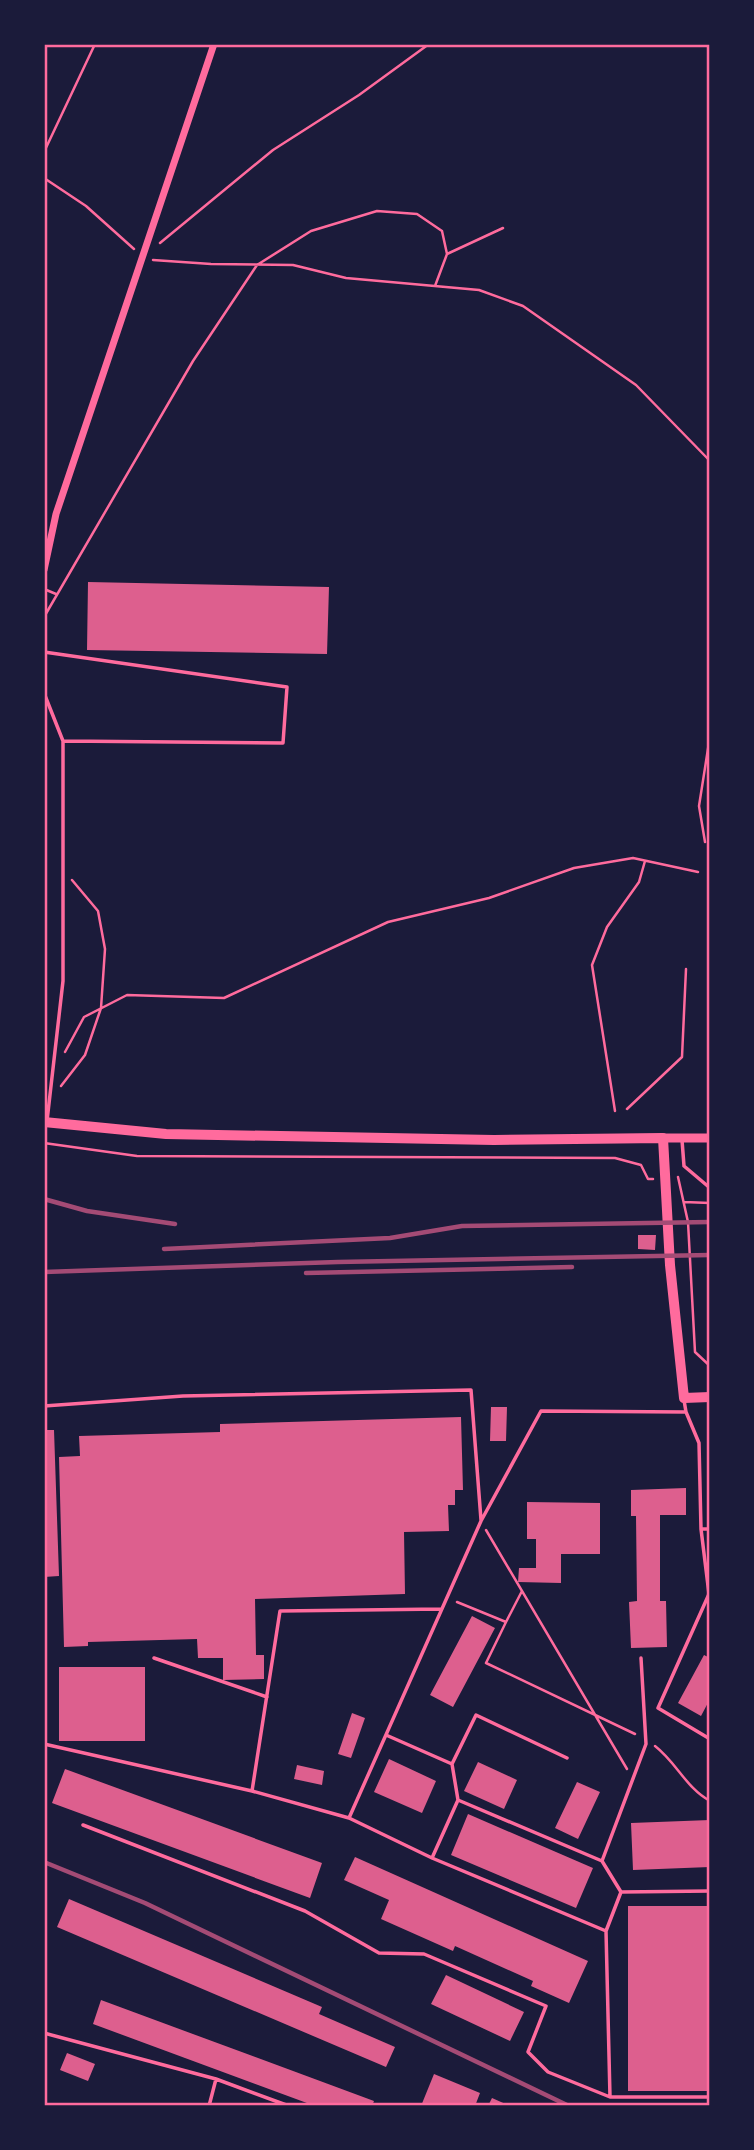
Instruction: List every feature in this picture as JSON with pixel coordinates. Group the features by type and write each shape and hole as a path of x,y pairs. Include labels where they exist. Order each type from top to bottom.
{"main road":[{"path":"45,1122 166,1134 494,1140 663,1138 664,1178 684,1398 710,1397"}],"street":[{"path":"44,570 56,514 214,44"},
{"path":"663,1138 710,1138"}],"lane":[{"path":"44,652 287,687 282,744 63,741"},
{"path":"44,693 63,741 63,981 45,1122"},
{"path":"682,1138 684,1166 710,1188"},
{"path":"44,1406 183,1396 471,1390 481,1521"},
{"path":"684,1398 686,1412 699,1443 702,1529 709,1594 658,1708 710,1739"},
{"path":"349,1818 481,1521 541,1411 686,1412"},
{"path":"702,1529 710,1529"},
{"path":"252,1791 280,1611 442,1609"},
{"path":"154,1658 267,1697"},
{"path":"602,1861 646,1739 641,1658"},
{"path":"432,1858 458,1800 452,1764 476,1715 567,1758"},
{"path":"386,1735 452,1764"},
{"path":"44,1744 252,1791 349,1818 432,1858 606,1931"},
{"path":"458,1800 602,1861 621,1892"},
{"path":"83,1825 305,1911 379,1953 424,1954 546,2006 528,2052 548,2072 610,2097 710,2097"},
{"path":"621,1892 710,1891"},
{"path":"610,2097 606,1931 621,1892"},
{"path":"44,2033 216,2079 289,2106"},
{"path":"209,2106 216,2079"}],"path":[{"path":"44,152 95,44"},
{"path":"142,259 272,150 359,95 429,44"},
{"path":"44,178 86,206 129,243 142,259 293,265 346,278 479,290 523,306 636,385 710,461"},
{"path":"44,617 193,361 257,265 311,231 377,211 417,214 442,231 447,254 435,286"},
{"path":"447,254 503,228"},
{"path":"44,589 56,594"},
{"path":"705,842 699,806 710,736 710,694"},
{"path":"65,1052 84,1017 127,995 223,998 388,922 489,898 574,867 633,858 698,872"},
{"path":"615,1111 592,965 607,927 639,882 645,861"},
{"path":"49,1101 85,1055 102,1008 105,949 98,911 63,870"},
{"path":"626,1109 681,1056 686,969"},
{"path":"44,1143 136,1156 615,1158 641,1165 648,1179 680,1176 688,1222 695,1352 710,1366"},
{"path":"684,1202 710,1203"},
{"path":"481,1521 633,1779"},
{"path":"522,1591 486,1663 646,1739 671,1759 693,1792 710,1801"},
{"path":"447,1598 506,1622"}],"building":[{"path":"88,582 329,587 327,654 87,650"},
{"path":"638,1235 656,1235 655,1250 638,1249"},
{"path":"491,1407 507,1407 506,1441 490,1441"},
{"path":"461,1417 463,1490 455,1490 455,1505 448,1505 449,1531 404,1532 405,1594 255,1599 256,1655 264,1655 264,1679 223,1680 223,1658 198,1658 197,1639 88,1642 88,1646 64,1647 59,1457 80,1456 79,1436 220,1432 220,1424"},
{"path":"44,1430 54,1430 59,1576 44,1577"},
{"path":"686,1488 686,1515 660,1515 660,1601 666,1601 667,1647 631,1648 629,1602 637,1601 636,1516 631,1516 631,1490"},
{"path":"527,1502 600,1503 600,1554 561,1554 561,1583 518,1582 519,1568 536,1568 536,1539 527,1539"},
{"path":"472,1616 495,1628 453,1707 430,1695"},
{"path":"704,1655 710,1658 710,1699 701,1716 678,1703"},
{"path":"59,1667 145,1667 145,1741 59,1741"},
{"path":"352,1713 365,1718 351,1758 338,1754"},
{"path":"389,1759 436,1781 422,1813 374,1792"},
{"path":"478,1762 517,1780 504,1809 464,1791"},
{"path":"297,1765 324,1771 322,1785 294,1779"},
{"path":"65,1769 322,1863 310,1898 52,1803"},
{"path":"577,1782 600,1792 578,1839 555,1828"},
{"path":"468,1814 593,1868 576,1908 451,1855"},
{"path":"710,1820 710,1867 633,1870 631,1823"},
{"path":"355,1857 588,1961 569,2003 531,1986 533,1981 455,1946 453,1951 381,1919 389,1900 344,1880"},
{"path":"69,1899 322,2007 319,2014 395,2047 386,2067 57,1927"},
{"path":"628,1906 710,1906 710,2091 628,2091"},
{"path":"446,1975 524,2012 510,2041 431,2004"},
{"path":"101,2000 374,2101 372,2106 315,2106 93,2024"},
{"path":"67,2053 95,2064 88,2081 60,2070"},
{"path":"434,2074 480,2093 475,2106 421,2106"},
{"path":"492,2098 510,2106 488,2106"}],"railway":[{"path":"44,1199 87,1211 175,1224"},
{"path":"164,1249 390,1238 462,1226 710,1222"},
{"path":"44,1272 338,1262 710,1255"},
{"path":"306,1273 572,1267"},
{"path":"44,1862 145,1903 569,2106"}]}
